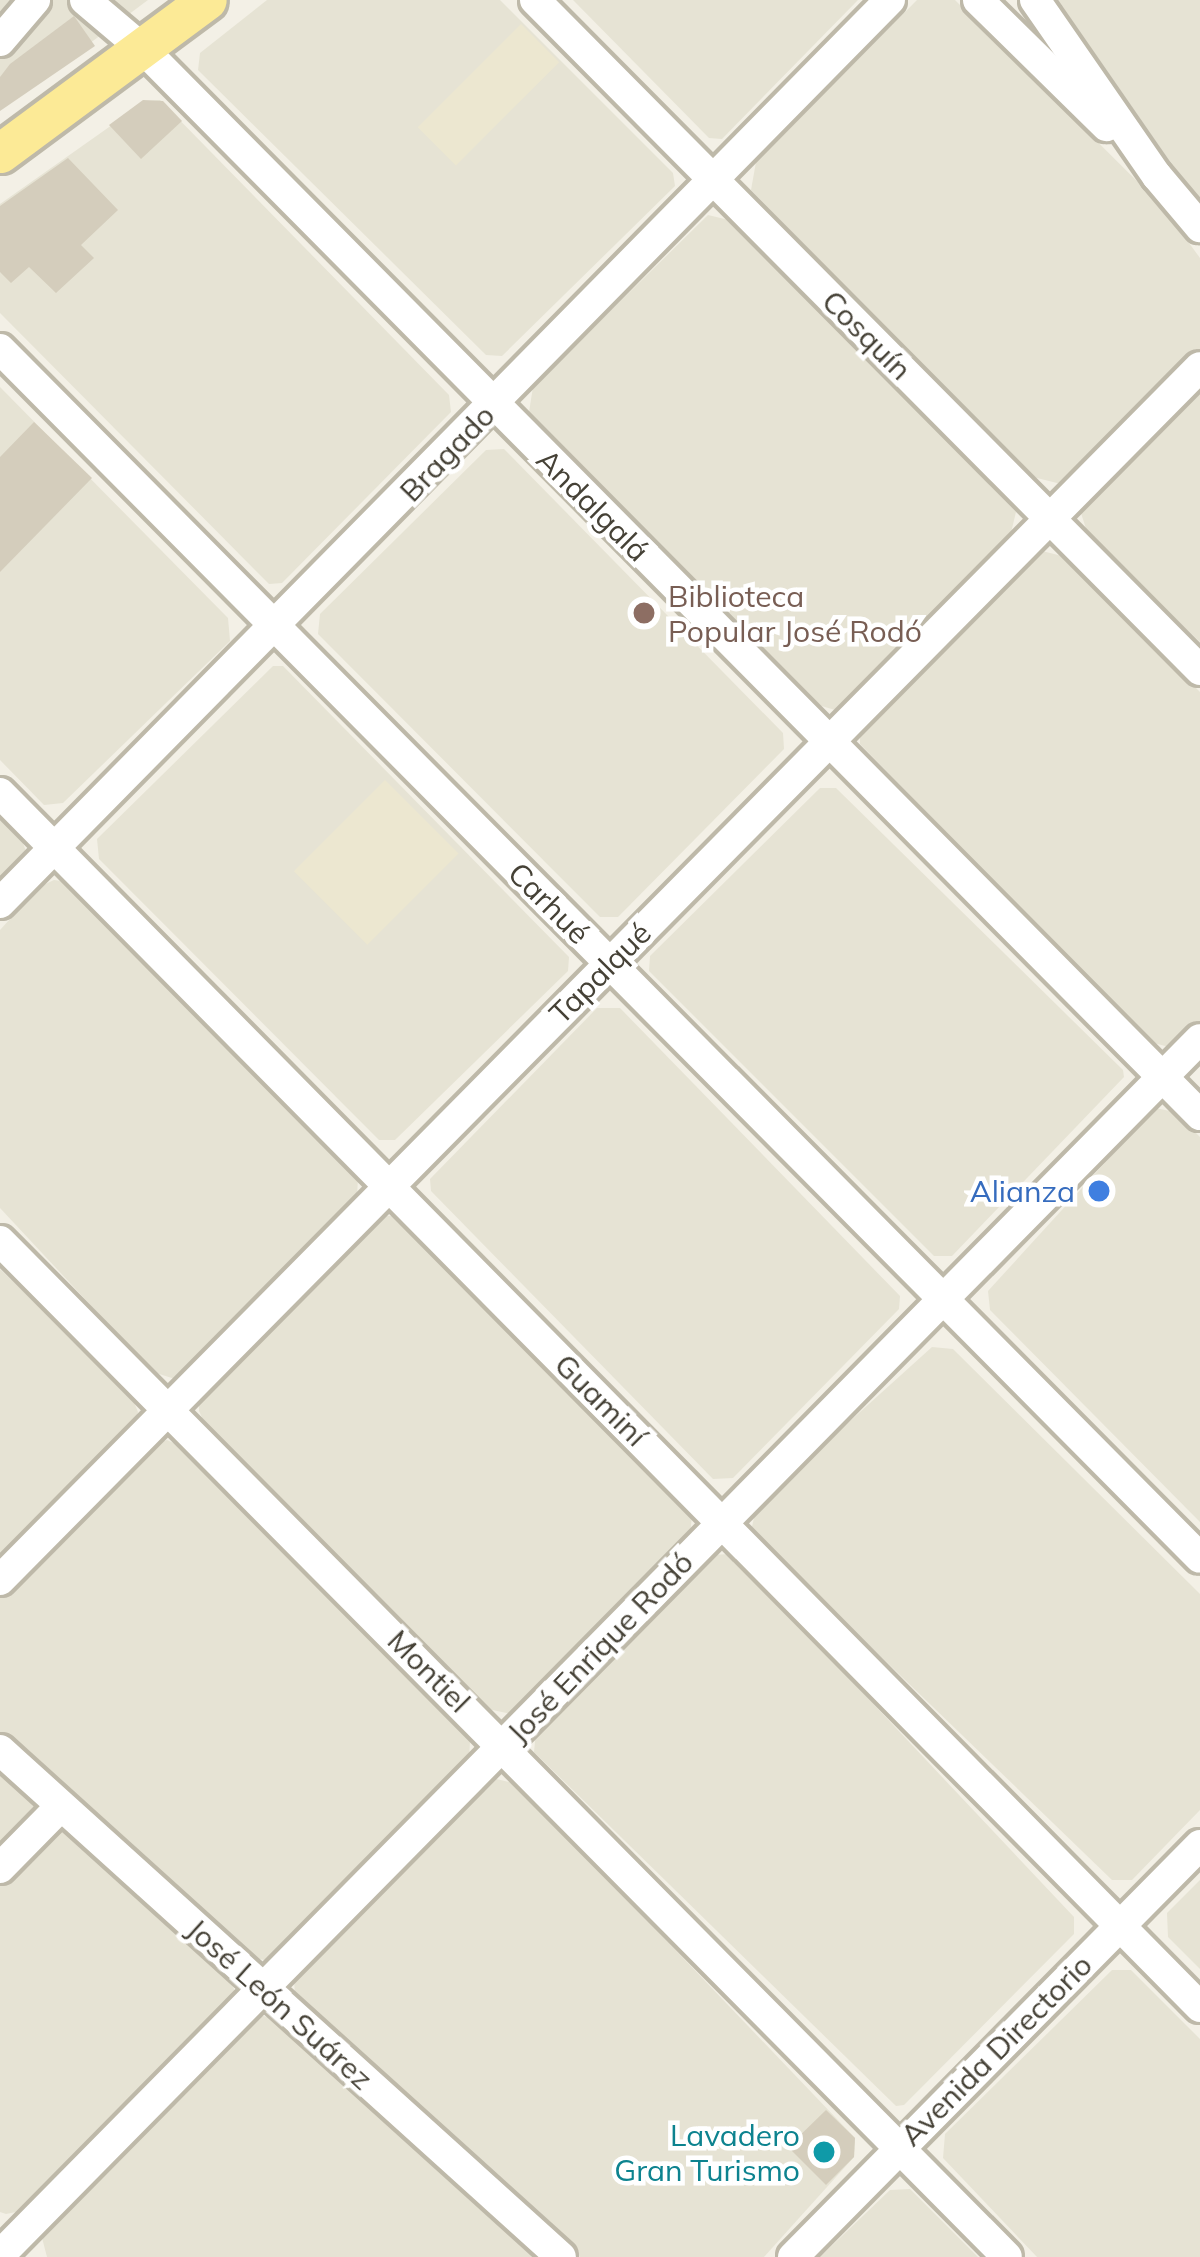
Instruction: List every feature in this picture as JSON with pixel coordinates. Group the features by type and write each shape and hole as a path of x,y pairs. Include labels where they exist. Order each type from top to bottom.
{"main road":[{"path":"0,153 207,0"}],"street":[{"path":"0,41 35,0"},
{"name":"Andalgalá","path":"85,0 144,50 1200,1115"},
{"name":"Cosquín","path":"535,0 1200,670"},
{"name":"Bragado","path":"0,903 890,0"},
{"path":"978,0 1157,176 1200,227"},
{"path":"1035,0 1157,176"},
{"name":"Carhué","path":"0,350 1200,1558"},
{"name":"Tapalqué","path":"0,1580 1200,367"},
{"name":"Guaminí","path":"0,794 1200,2007"},
{"name":"José Enrique Rodó","path":"10,2247 1200,1039"},
{"name":"Montiel","path":"0,1241 1007,2257"},
{"name":"José León Suárez","path":"0,1750 562,2257"},
{"path":"0,1868 61,1806"},
{"name":"Avenida Directorio","path":"793,2257 1200,1845"}],"shaded area":[{"path":"0,0 148,0 0,110"},
{"path":"267,0 500,0 673,173 675,186 502,356 486,355 198,70 200,53"},
{"path":"573,0 858,0 722,139 709,138"},
{"path":"917,0 955,0 1162,206 1200,258 1200,349 1061,484 1033,477 751,190 756,162"},
{"path":"1058,0 1200,0 1200,205"},
{"path":"521,24 559,62 456,165 418,127"},
{"path":"160,100 449,395 451,412 282,583 269,584 0,313 0,204 146,101"},
{"path":"708,215 733,221 1016,512 1009,541 845,707 835,710 815,704 529,412 533,387"},
{"path":"1200,382 1200,642 1088,535 1081,513 1084,502"},
{"path":"0,387 228,618 230,641 63,803 44,805 0,760"},
{"path":"504,449 783,733 784,749 618,917 600,917 318,634 320,614 486,450"},
{"path":"1042,551 1066,557 1200,692 1200,1022 1169,1047 1150,1042 860,744 860,729 1031,554"},
{"path":"273,666 283,666 569,957 568,971 395,1140 379,1140 99,859 97,839"},
{"path":"385,780 459,854 367,945 294,871"},
{"path":"820,788 836,788 1123,1070 1124,1077 952,1256 934,1256 649,971 650,956"},
{"path":"0,817 20,835 27,854 0,893"},
{"path":"54,880 67,882 358,1175 357,1200 188,1373 175,1379 153,1372 0,1208 0,930 39,887"},
{"path":"597,1008 620,1008 900,1296 899,1309 733,1478 713,1479 431,1191 430,1179"},
{"path":"1155,1108 1175,1112 1200,1137 1200,1522 990,1310 988,1291"},
{"path":"381,1215 400,1217 692,1515 690,1537 511,1714 488,1709 206,1426 199,1411 199,1400"},
{"path":"0,1269 131,1395 138,1412 135,1424 0,1563"},
{"path":"932,1347 953,1349 1200,1594 1200,1810 1132,1880 1112,1880 751,1531 757,1505"},
{"path":"167,1440 182,1447 470,1741 469,1760 274,1957 265,1960 247,1957 0,1736 0,1596 146,1448"},
{"path":"732,1554 1074,1917 1074,1934 904,2105 896,2106 534,1752 536,1731 710,1555"},
{"path":"0,1768 32,1798 36,1808 0,1855"},
{"path":"492,1778 517,1784 855,2138 854,2157 764,2257 580,2257 295,1999 294,1976"},
{"path":"57,1829 68,1830 228,1973 235,1992 26,2210 6,2214 0,2212 0,1881"},
{"path":"1200,1880 1200,1969 1168,1937 1167,1913"},
{"path":"1112,1970 1131,1970 1200,2039 1200,2257 1037,2257 943,2158 945,2134"},
{"path":"255,2017 278,2019 544,2257 47,2257 41,2234"},
{"path":"910,2189 978,2257 820,2257 890,2190"}],"building":[{"path":"74,16 95,46 0,111 0,77 10,64"},
{"path":"143,100 163,101 182,121 141,159 109,125"},
{"path":"68,158 118,210 81,245 94,258 56,293 29,267 11,283 0,272 0,206"},
{"path":"34,422 92,478 0,572 0,457"},
{"name":"Lavadero Gran Turismo","path":"826,2110 855,2138 854,2157 826,2185 788,2147"}],"place":[{"name":"Biblioteca Popular José Rodó","path":"644,613"},
{"name":"Alianza","path":"1099,1191"},
{"name":"Lavadero Gran Turismo","path":"824,2152"}]}
